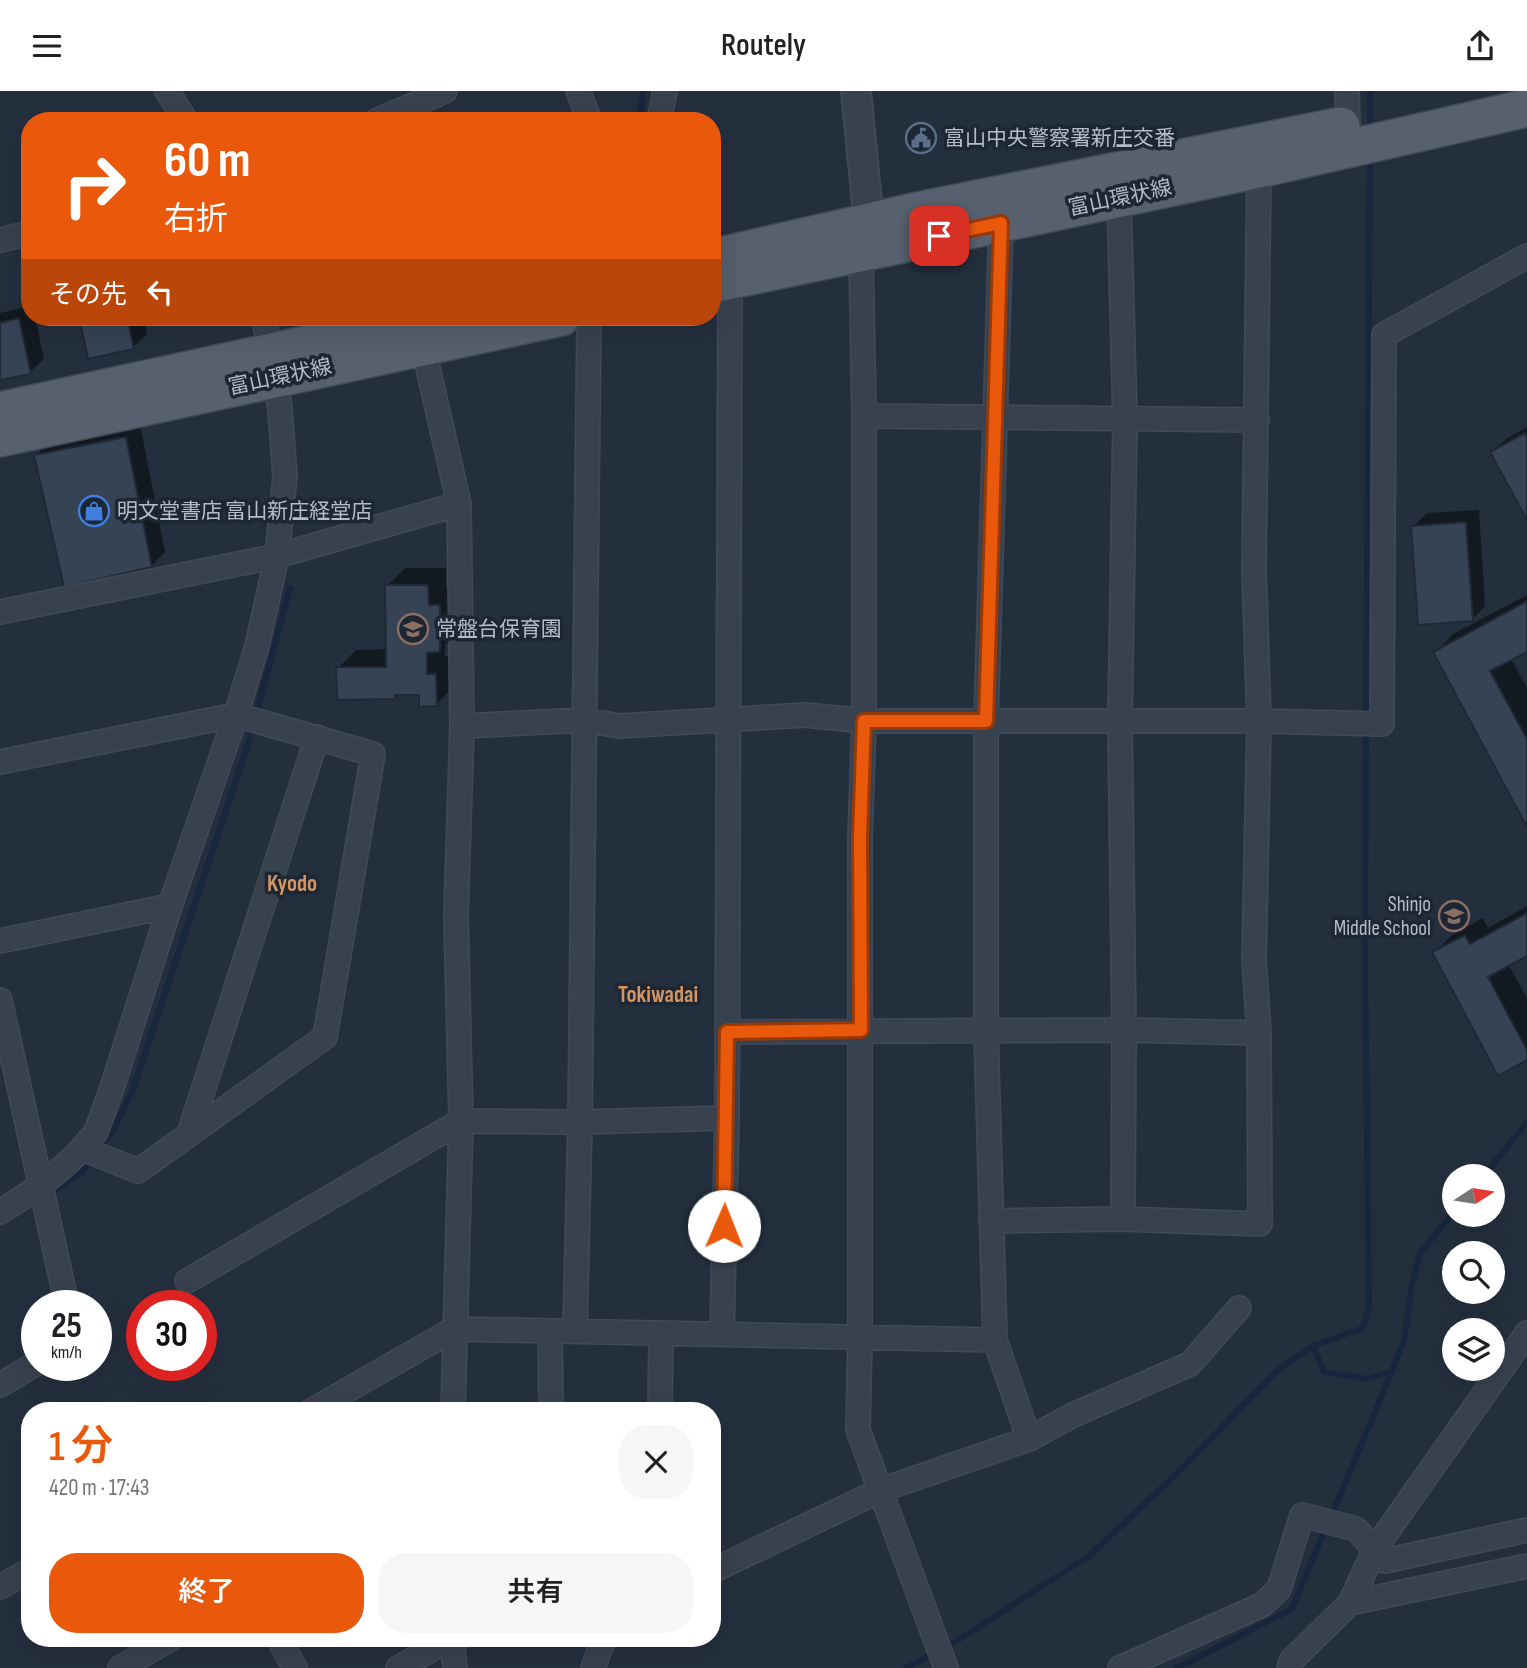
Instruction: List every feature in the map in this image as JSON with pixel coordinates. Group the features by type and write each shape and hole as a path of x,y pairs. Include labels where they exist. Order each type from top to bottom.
{"main road":[{"name":"富山環状線","path":"865,238 913,212 1364,123 1500,91"},
{"name":"富山環状線","path":"721,273 865,238 1001,223 1259,169 1364,123 1527,108"},
{"name":"富山環状線","path":"0,411 270,349 476,326"},
{"name":"富山環状線","path":"0,438 270,349"}],"street":[{"path":"397,112 445,91"},
{"path":"578,91 586,112"},
{"path":"661,112 665,91"},
{"path":"856,91 865,238 858,1430 946,1668"},
{"path":"174,93 182,112"},
{"path":"991,1221 1123,1219 1260,1224 1259,1033 1254,960 1259,721 1254,569 1259,169"},
{"path":"1119,199 1125,419 1120,721 1124,1030 1123,1219"},
{"path":"1001,223 986,721 986,1031 995,1340 1029,1439"},
{"path":"0,240 21,235"},
{"path":"462,726 583,720 620,726 806,715 864,721 1382,723 1384,335 1527,256"},
{"path":"575,1331 580,1122 589,326"},
{"path":"719,326 728,720 727,1118 722,1334"},
{"path":"428,331 458,504 462,726 456,915 461,1121 453,1402"},
{"path":"0,1212 40,1187 83,1149 96,1132 236,715 257,646 277,556 285,476 270,349"},
{"path":"864,416 1257,420"},
{"path":"0,613 277,556 458,504"},
{"path":"0,762 236,715 373,754 325,1037 138,1171 83,1149"},
{"path":"189,1134 317,737"},
{"path":"0,941 170,906"},
{"path":"0,1000 64,1290"},
{"path":"727,1032 1124,1030 1259,1033"},
{"path":"187,1281 461,1121 580,1122 727,1118"},
{"path":"721,1567 881,1490 1029,1439 1073,1415 1190,1364 1239,1308"},
{"path":"327,1402 454,1329 995,1340"},
{"path":"550,1331 551,1402"},
{"path":"660,1402 661,1333"},
{"path":"1290,1665 1350,1603 1375,1549 1527,1333"},
{"path":"0,1385 21,1373"},
{"path":"1120,1668 1262,1605 1279,1589 1302,1515 1356,1529 1385,1561 1527,1530"},
{"path":"1350,1603 1527,1566"},
{"path":"0,1587 21,1575"},
{"path":"120,1668 156,1647"},
{"path":"283,1647 295,1668"},
{"path":"398,1668 436,1647"},
{"path":"453,1647 455,1668"},
{"path":"593,1668 601,1647"}],"building":[{"path":"19,318 31,374 0,380 0,323"},
{"path":"81,326 129,326 134,349 88,359"},
{"path":"1525,433 1527,437 1527,520 1490,452"},
{"name":"明文堂書店 富山新庄経堂店","path":"126,437 152,567 64,587 34,455"},
{"path":"1466,522 1473,621 1418,625 1411,526"},
{"name":"常盤台保育園","path":"385,585 428,585 429,605 440,605 440,652 427,653 427,674 436,674 437,706 419,707 419,695 395,695 395,699 337,700 336,667 386,667"},
{"path":"1527,601 1527,652 1490,671 1527,739 1527,827 1433,652"},
{"path":"1527,913 1527,956 1488,977 1527,1050 1527,1060 1498,1076 1432,952 1465,935 1470,944"}],"waterway":[{"path":"641,112 643,91"},
{"path":"1370,91 1370,131"},
{"path":"1366,719 1370,156"},
{"path":"98,1150 115,1127 133,1089 250,738 290,588"},
{"path":"906,1668 955,1642 1089,1556 1169,1481 1278,1370 1313,1346 1363,1328 1369,1306 1365,967 1366,730"},
{"path":"1494,1164 1527,1122"},
{"path":"46,1195 82,1173 92,1159"},
{"path":"1313,1346 1324,1372 1368,1379 1392,1371 1404,1341 1412,1284 1420,1253 1442,1226"},
{"path":"1331,1517 1392,1371"},
{"path":"1177,1668 1292,1609 1326,1527"}],"place":[{"name":"富山中央警察署新庄交番","path":"921,138"},
{"name":"明文堂書店 富山新庄経堂店","path":"94,511"},
{"name":"常盤台保育園","path":"413,629"},
{"name":"Shinjo Middle School","path":"1454,916"}],"district":[{"name":"Kyodo","path":"292,884"},
{"name":"Tokiwadai","path":"658,995"}],"route":[{"path":"724,1226 727,1032 861,1030 860,837 864,721 986,721 1001,223 939,236"}]}
